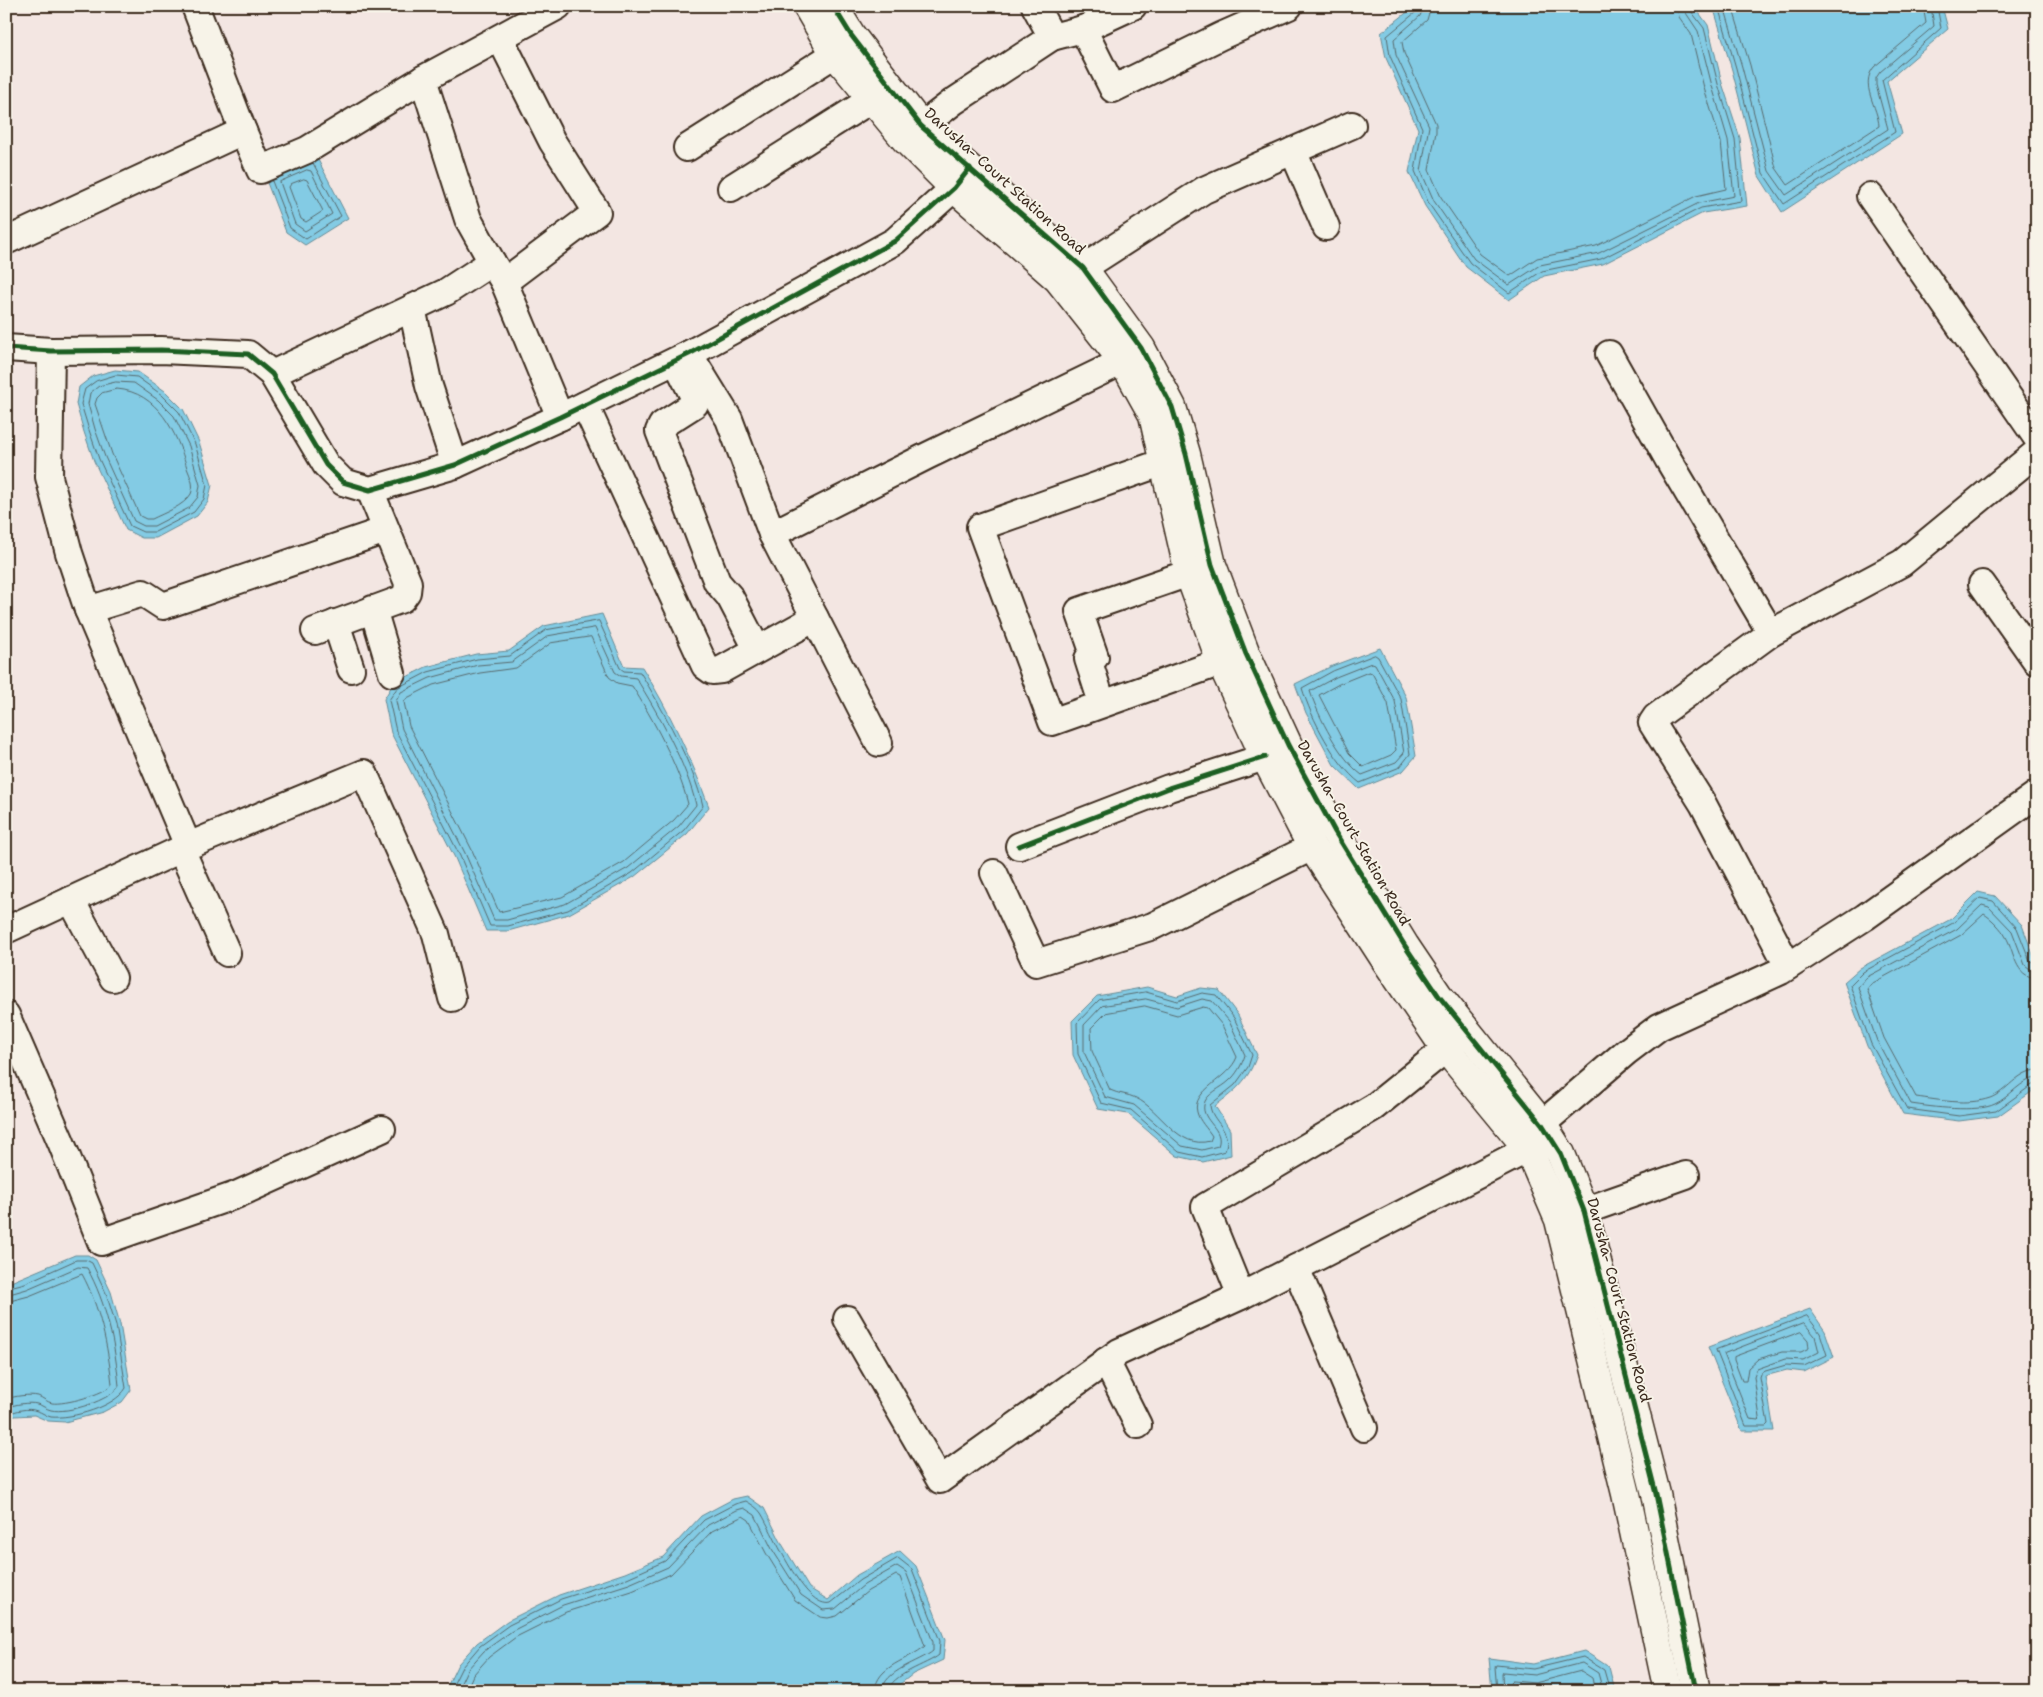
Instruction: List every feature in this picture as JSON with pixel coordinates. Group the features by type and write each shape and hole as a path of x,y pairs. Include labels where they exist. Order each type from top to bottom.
{"street":[{"path":"195,6 260,170 307,150 423,79 558,6"},
{"name":"Darusha- Court Station Road","path":"807,6 835,54 872,99 913,132 962,178 1058,279 1123,361 1152,415 1189,573 1233,658 1288,745 1336,832 1405,946 1447,1008 1547,1130 1561,1154 1584,1211 1656,1494 1696,1691"},
{"name":"Darusha- Court Station Road","path":"833,6 913,132"},
{"path":"1036,6 1052,37"},
{"path":"913,132 953,102 1052,37 1083,29 1133,6"},
{"path":"1083,29 1114,89 1222,36 1289,6"},
{"path":"272,374 446,292 498,272 597,212 552,141 500,38"},
{"path":"687,148 835,54"},
{"path":"423,79 468,219 498,272 560,417"},
{"path":"731,188 872,99"},
{"path":"1083,268 1204,190 1352,125"},
{"path":"6,241 243,131"},
{"path":"1293,151 1326,226"},
{"path":"6,348 51,351 161,350 248,354 272,374 326,466 343,482 370,490 455,465 586,405 682,357 895,241 962,178"},
{"name":"Darusha- Court Station Road","path":"962,178 1083,268 1141,348 1172,407 1186,454 1233,658 1265,757 1312,847 1445,1048 1529,1150 1559,1220 1626,1494 1668,1691"},
{"path":"1870,196 2037,438"},
{"path":"412,308 429,386 455,465"},
{"path":"51,351 49,477 69,554 88,610 227,953"},
{"path":"1609,354 1668,459 1771,633"},
{"path":"682,357 728,419 772,534 879,743"},
{"path":"682,357 696,401 692,408 662,426 659,431 717,582 730,598 757,649"},
{"path":"772,534 1123,361"},
{"path":"586,405 704,666 712,671 721,670 815,618"},
{"path":"1788,966 1703,804 1652,723 1656,717 1771,633 1902,563 2037,452"},
{"path":"1164,462 980,527 1052,722 1233,658"},
{"path":"350,669 326,627 402,599 407,592 408,582 370,490"},
{"path":"88,610 143,593 163,606 386,530"},
{"path":"1102,703 1088,659 1095,657 1079,611 1189,573"},
{"path":"1982,584 2037,662"},
{"path":"373,609 392,673"},
{"path":"1019,846 1169,788 1265,757"},
{"path":"6,930 184,847 364,773 436,934 452,998"},
{"path":"847,1319 940,1480 1119,1352 1241,1296 1529,1150 1626,1052 1659,1027 1788,966 1866,918 2037,794"},
{"path":"994,873 1036,962 1153,926 1312,847"},
{"path":"72,900 113,978"},
{"path":"6,1015 61,1142 101,1242 236,1196 382,1130"},
{"path":"1241,1296 1205,1207 1374,1107 1467,1032"},
{"path":"1584,1211 1686,1175"},
{"path":"1296,1268 1364,1428"},
{"path":"1106,1361 1138,1425"}],"water":[{"path":"1415,6 1694,6 1708,25 1722,83 1740,138 1747,206 1703,213 1603,264 1544,276 1509,300 1466,267 1425,206 1409,172 1418,129 1386,58 1381,33"},
{"path":"1713,6 1942,6 1948,29 1887,81 1902,134 1782,212 1759,176 1732,70"},
{"path":"315,154 348,218 305,245 286,232 264,175"},
{"path":"115,370 138,372 165,391 183,409 199,442 212,485 208,502 197,516 156,538 142,538 126,530 94,461 76,404 79,387 93,376"},
{"path":"602,614 624,666 642,667 662,701 695,771 709,807 687,834 634,877 569,914 508,931 486,931 455,858 391,733 384,699 393,684 426,667 476,654 509,651 544,626"},
{"path":"1380,648 1406,697 1416,756 1403,771 1359,789 1334,765 1306,713 1295,684 1332,666"},
{"path":"1978,892 1995,896 2022,925 2037,965 2037,1088 1998,1116 1959,1121 1903,1114 1867,1046 1844,982 1860,968 1951,919"},
{"path":"1147,987 1177,996 1201,988 1219,990 1238,1015 1257,1055 1250,1072 1229,1095 1215,1106 1230,1130 1231,1155 1203,1162 1177,1156 1128,1114 1098,1109 1073,1055 1072,1021 1097,996"},
{"path":"75,1255 88,1255 96,1260 111,1292 120,1324 131,1390 122,1402 103,1412 65,1422 48,1421 34,1415 15,1416 6,1420 6,1284"},
{"path":"1810,1309 1825,1331 1834,1357 1804,1372 1787,1370 1765,1376 1774,1431 1742,1431 1708,1347"},
{"path":"747,1496 764,1508 782,1544 809,1588 828,1600 857,1575 900,1551 916,1566 928,1596 945,1640 943,1660 913,1674 891,1691 445,1691 458,1664 477,1643 507,1621 559,1595 625,1573 663,1557 701,1516 733,1499"},
{"path":"1584,1651 1609,1667 1615,1691 1492,1691 1489,1658 1533,1664"}],"cycle path":[{"path":"833,6 851,35 921,126 1083,268 1141,348 1172,407 1186,454 1212,565 1246,654 1288,745 1335,832 1405,946 1438,995 1542,1124 1561,1154 1584,1211 1656,1494 1696,1691"},
{"path":"6,348 51,351 161,350 248,354 272,374 326,465 343,482 370,490 455,465 560,417 689,354 895,241 954,188 970,168"},
{"path":"1019,846 1169,788 1265,757"}]}
